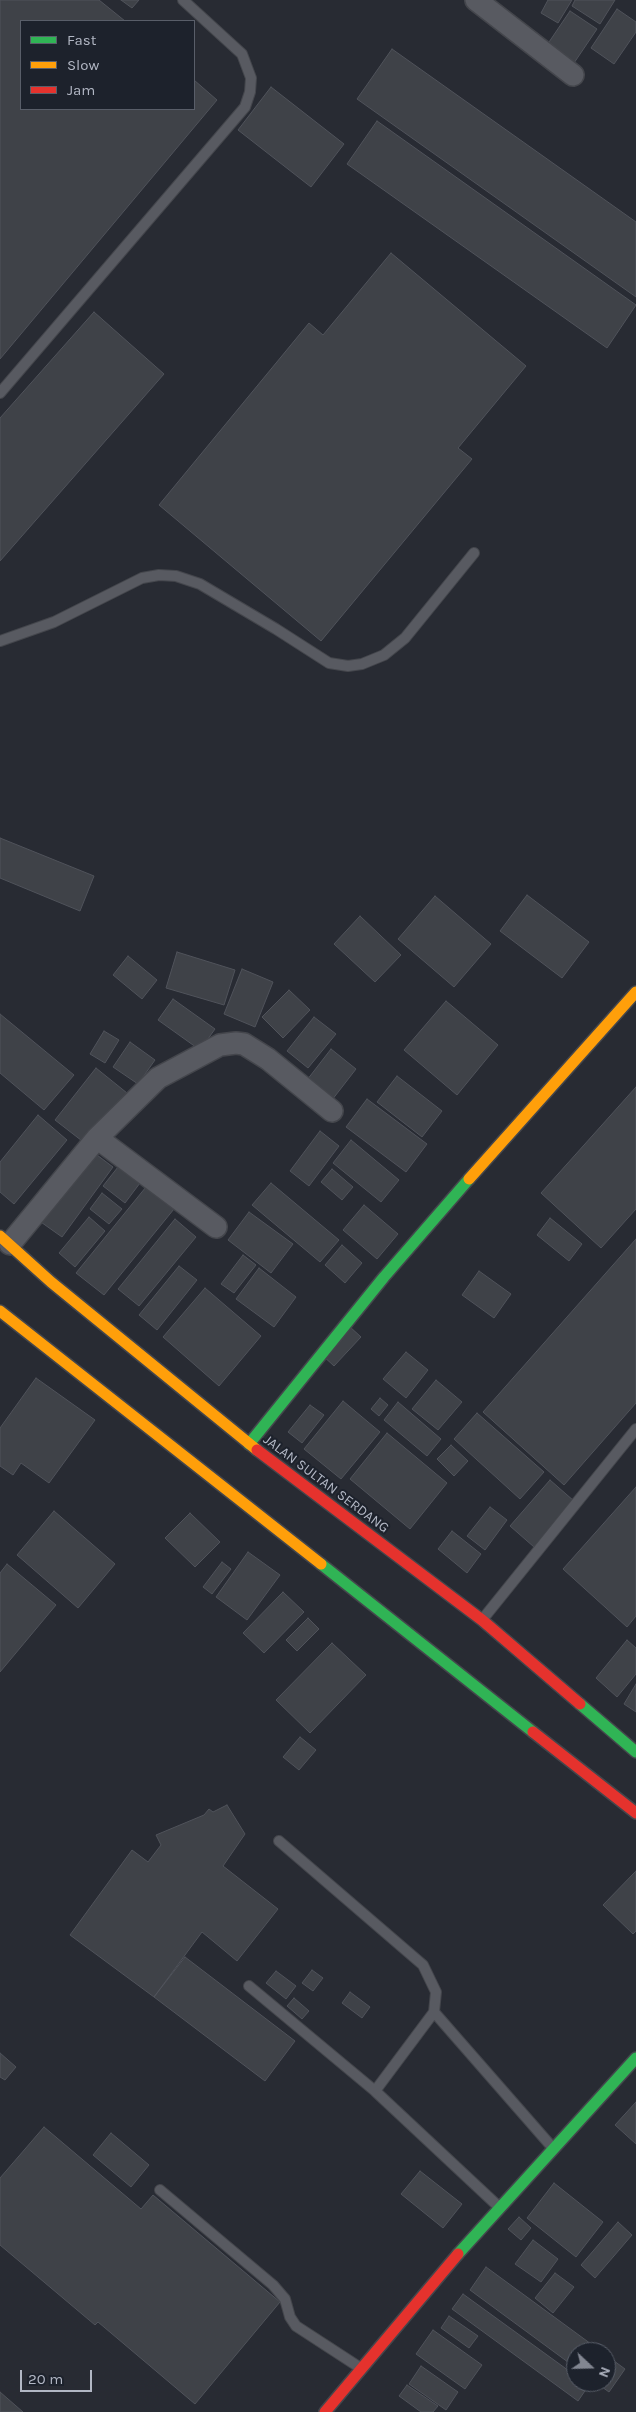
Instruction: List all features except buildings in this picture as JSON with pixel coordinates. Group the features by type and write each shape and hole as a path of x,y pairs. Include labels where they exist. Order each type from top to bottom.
{"main road":[{"path":"249,1444 384,1277 560,1074 636,992"},
{"name":"JALAN SULTAN SERDANG","path":"5,1240 51,1282 249,1444 482,1620 636,1752"},
{"path":"0,1311 636,1813"},
{"path":"325,2412 360,2368 499,2207 636,2058"}],"street":[{"path":"476,0 573,75"},
{"path":"5,1240 97,1138 158,1078 220,1045 244,1044 268,1059 332,1111"},
{"path":"97,1138 216,1227"}],"lane":[{"path":"0,393 245,106 250,92 251,78 242,54 183,0"},
{"path":"0,641 54,622 142,578 160,575 176,576 200,584 276,628 329,663 348,666 362,664 384,655 405,638 474,553"},
{"path":"482,1620 636,1429"},
{"path":"279,1841 423,1965 436,1992 434,2012 375,2091"},
{"path":"249,1986 375,2091 499,2207"},
{"path":"434,2012 553,2148"},
{"path":"160,2190 274,2285 285,2298 290,2317 296,2326 360,2368"}],"traffic: fast":[{"path":"249,1444 384,1277 469,1179"},
{"path":"321,1564 533,1732"},
{"path":"580,1704 636,1752"},
{"path":"458,2254 636,2058"}],"traffic: slow":[{"path":"469,1179 636,992"},
{"path":"0,1236 51,1282 257,1450"},
{"path":"0,1311 321,1564"}],"traffic: jam":[{"path":"257,1450 482,1620 580,1704"},
{"path":"533,1732 636,1813"},
{"path":"325,2412 458,2254"}]}
